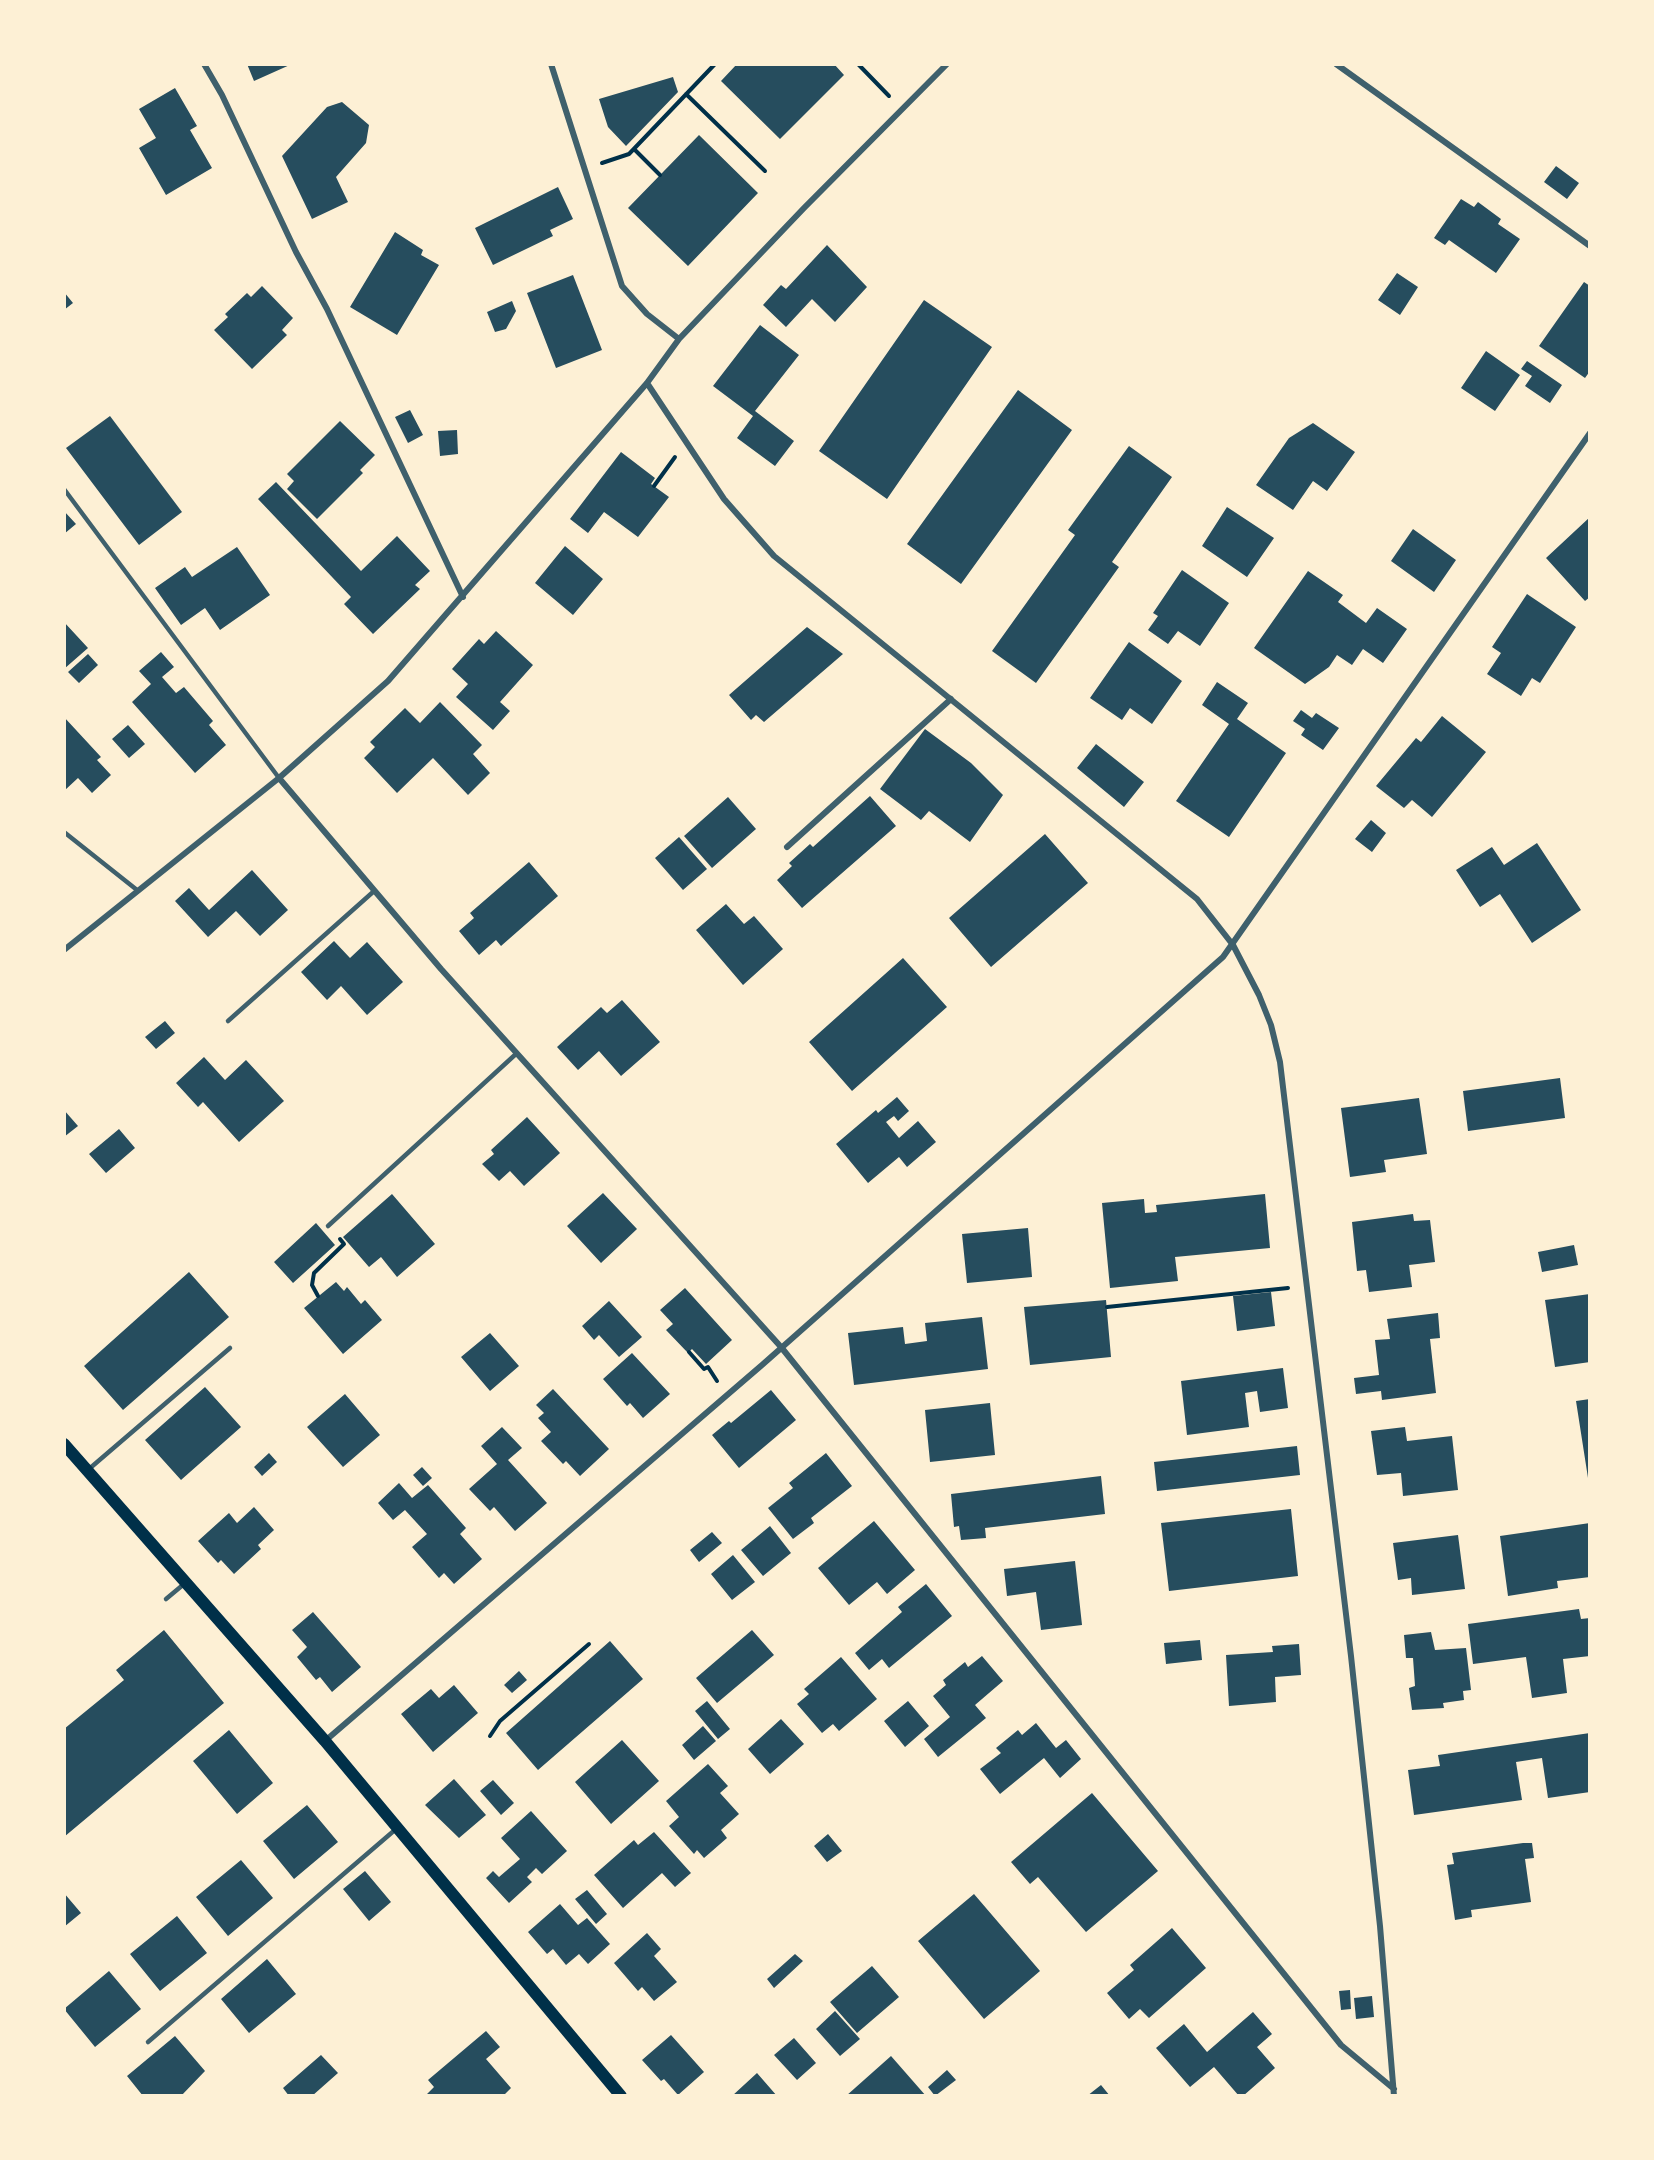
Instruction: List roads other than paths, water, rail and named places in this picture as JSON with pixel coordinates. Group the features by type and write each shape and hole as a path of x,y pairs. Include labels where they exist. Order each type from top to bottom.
{"main road":[{"path":"64,1444 325,1741 621,2096"}],"street":[{"path":"204,64 222,95 296,252 327,309 463,597"},
{"path":"551,64 622,286 647,314 679,339"},
{"path":"64,950 136,890 279,778 388,681 647,383 679,339 804,208 947,64"},
{"path":"1336,64 1590,246"},
{"path":"647,383 724,499 774,556 1197,899 1233,945 1260,995 1271,1024 1281,1062 1351,1656 1380,1926 1394,2092"},
{"path":"325,1741 781,1347 1223,957 1590,433"},
{"path":"787,847 951,699"},
{"path":"279,778 373,892 781,1347 1341,2045 1394,2092"}],"lane":[{"path":"64,489 279,778"},
{"path":"64,832 136,890"},
{"path":"228,1021 373,892"},
{"path":"328,1226 517,1053"},
{"path":"88,1470 230,1348"},
{"path":"166,1599 186,1582"},
{"path":"148,2043 398,1827"}]}
